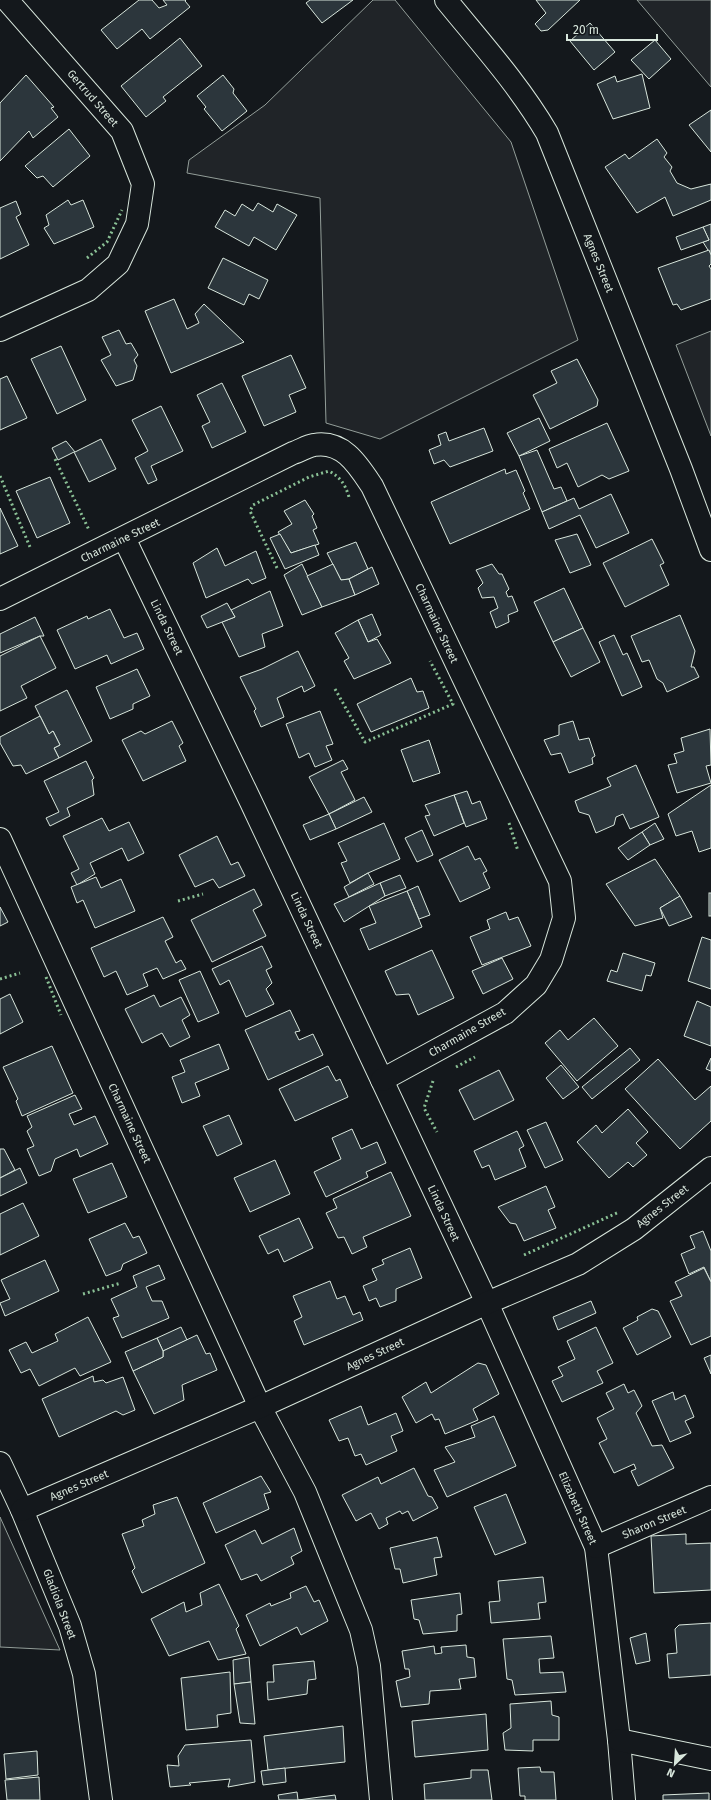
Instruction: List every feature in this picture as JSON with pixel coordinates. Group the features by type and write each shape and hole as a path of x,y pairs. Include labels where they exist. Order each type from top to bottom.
{"street":[{"name":"Gertrud Street","path":"0,330 88,290 118,264 137,224 143,184 122,131 7,0"},
{"name":"Agnes Street","path":"446,0 515,84 531,106 547,133 681,469 711,550"},
{"name":"Charmaine Street","path":"0,599 293,453 313,445 331,445 353,458 372,486 560,881 564,918 552,960 536,985 505,1013 382,1080"},
{"name":"Linda Street","path":"124,538 252,802 487,1303"},
{"name":"Charmaine Street","path":"0,839 260,1407"},
{"name":"Agnes Street","path":"22,1510 260,1407 487,1303 578,1264 634,1229 711,1168"},
{"name":"Elizabeth Street","path":"487,1303 596,1547 619,1740 624,1800"},
{"path":"260,1407 305,1492 361,1630 369,1666 381,1800"},
{"name":"Gladiola Street","path":"0,1463 22,1510 70,1626 84,1674 101,1800"},
{"name":"Sharon Street","path":"596,1547 711,1497"},
{"path":"619,1740 711,1759"}],"shaded area":[{"path":"373,0 395,0 511,142 578,340 380,439 326,423 320,198 187,173 189,160 265,105"},
{"path":"637,0 711,0 711,87"},
{"path":"711,331 711,436 676,345"},
{"path":"0,1517 60,1650 0,1647"}],"building":[{"path":"139,0 152,0 159,8 167,5 163,0 186,0 185,1 190,7 150,39 142,29 117,49 101,30"},
{"path":"310,0 353,0 322,23 306,3"},
{"path":"536,0 580,0 548,30 541,31 535,24 546,13"},
{"path":"590,23 615,52 594,70 570,41"},
{"path":"180,38 202,66 163,97 166,101 146,117 121,86"},
{"path":"655,40 671,59 649,79 631,60"},
{"path":"642,74 650,108 613,119 597,84 615,76 617,82"},
{"path":"26,75 54,107 51,108 58,117 33,138 29,131 0,161 0,103"},
{"path":"223,75 234,89 233,93 247,111 222,131 204,109 206,107 197,96"},
{"path":"711,110 711,152 689,125"},
{"path":"69,129 90,156 53,187 43,176 37,178 25,166"},
{"path":"657,139 667,153 664,157 672,167 670,171 677,183 691,189 711,184 711,200 673,216 665,197 637,213 605,167 625,154 629,159"},
{"path":"68,200 71,205 83,200 94,227 54,244 44,228 49,225 46,215"},
{"path":"16,201 21,214 16,217 29,245 0,259 0,208"},
{"path":"258,203 273,212 277,204 297,215 276,250 254,237 249,246 215,227 225,210 235,216 242,204 253,211"},
{"path":"711,224 711,255 703,242 709,240 703,227"},
{"path":"703,227 709,240 681,250 676,237"},
{"path":"709,250 711,255 711,264 709,266 711,269 711,299 681,310 677,304 673,305 658,268"},
{"path":"223,258 268,280 259,299 249,294 244,305 208,288"},
{"path":"174,299 187,329 199,323 195,314 204,304 244,342 171,373 145,311"},
{"path":"119,330 126,344 131,343 138,355 134,360 137,366 133,380 116,386 101,360 111,355 102,337"},
{"path":"61,346 86,400 57,414 31,359"},
{"path":"291,355 306,388 289,395 296,412 264,426 242,376"},
{"path":"577,359 598,400 597,406 550,429 533,395 557,383 551,371"},
{"path":"7,376 27,418 0,430 0,379"},
{"path":"222,383 246,432 212,448 202,426 210,422 197,395"},
{"path":"161,406 183,451 151,466 157,480 148,484 135,458 148,451 132,420"},
{"path":"539,418 550,441 519,456 507,433"},
{"path":"607,423 629,471 609,479 602,475 578,487 567,463 557,468 549,449"},
{"path":"484,428 493,451 450,467 444,460 434,464 429,450 441,445 438,435 446,432 449,441"},
{"path":"101,439 116,469 89,482 74,452 58,460 52,448 66,441 75,452"},
{"path":"537,450 554,489 561,487 567,501 542,512 519,456"},
{"path":"505,469 506,474 516,470 525,491 523,493 530,509 450,544 431,502"},
{"path":"50,477 70,523 37,538 16,491"},
{"path":"611,494 629,533 596,548 580,515 549,529 542,512 574,498 579,509"},
{"path":"305,500 314,514 312,516 317,528 313,530 319,544 291,553 278,532 292,524 284,511"},
{"path":"0,508 18,546 0,554"},
{"path":"280,534 291,553 315,545 319,555 285,569 270,538"},
{"path":"577,534 591,565 570,573 555,540"},
{"path":"652,539 664,563 660,565 669,585 625,607 603,563"},
{"path":"356,542 368,569 349,579 341,580 327,553"},
{"path":"217,548 225,566 256,551 266,578 252,584 248,579 206,598 193,563"},
{"path":"302,564 322,607 302,615 284,575"},
{"path":"333,564 341,580 349,579 355,595 322,607 307,576"},
{"path":"492,564 499,574 502,574 509,589 506,592 508,597 512,596 518,611 508,615 509,622 496,628 490,612 498,608 494,597 482,598 478,588 483,583 476,570"},
{"path":"372,567 379,584 355,595 349,579"},
{"path":"564,588 583,628 553,642 534,602"},
{"path":"270,591 283,626 262,634 265,647 239,657 222,622 235,617 231,610"},
{"path":"227,603 235,617 207,628 201,616"},
{"path":"110,609 124,638 137,633 144,649 111,664 107,655 75,669 57,630 87,616 88,619"},
{"path":"372,614 381,635 368,642 358,620"},
{"path":"680,615 695,651 691,667 694,667 699,677 667,692 663,683 657,679 649,660 642,662 631,636"},
{"path":"35,617 44,636 40,636 0,653 0,634"},
{"path":"358,620 368,642 377,639 391,663 354,679 344,661 349,658 335,633"},
{"path":"583,628 600,662 571,677 553,642"},
{"path":"614,635 623,655 627,653 642,687 622,696 599,642"},
{"path":"40,636 56,668 21,686 27,698 0,711 0,656"},
{"path":"298,651 315,686 304,692 302,686 277,698 284,717 261,727 254,711 256,709 240,677 262,669"},
{"path":"137,669 150,696 133,704 133,709 110,719 96,687"},
{"path":"411,678 417,692 423,691 429,708 371,732 357,704"},
{"path":"67,690 92,741 59,758 54,748 60,745 53,731 49,734 35,706"},
{"path":"320,711 333,744 326,746 332,760 315,767 309,753 299,758 286,724"},
{"path":"40,716 49,734 53,731 60,745 54,748 59,758 26,774 21,765 13,766 0,743 0,737"},
{"path":"172,721 183,743 179,746 186,761 143,781 122,740 141,731 145,734"},
{"path":"573,721 579,740 589,738 595,756 592,758 593,764 569,773 561,753 551,755 544,740 559,735 559,725"},
{"path":"710,729 711,765 706,766 711,783 677,793 668,765 677,763 674,754 684,751 681,738"},
{"path":"429,740 440,773 413,782 401,750"},
{"path":"343,760 348,769 341,772 355,800 329,814 309,777"},
{"path":"86,761 94,778 92,780 94,795 67,808 70,816 50,826 46,818 59,812 44,781"},
{"path":"636,765 659,817 630,829 623,814 616,817 614,825 596,833 589,815 579,812 575,801 611,786 607,778"},
{"path":"711,785 711,848 699,852 692,831 676,836 668,814"},
{"path":"467,791 472,804 480,801 487,819 466,827 454,795"},
{"path":"454,795 464,823 434,836 425,816 430,815 425,805"},
{"path":"364,797 372,812 336,829 329,814"},
{"path":"329,814 336,829 310,840 303,825"},
{"path":"102,818 109,831 129,822 144,853 128,861 122,848 90,863 95,874 77,885 71,873 79,869 63,836"},
{"path":"384,823 400,859 368,873 350,883 341,863 347,861 338,843"},
{"path":"655,823 664,839 650,845 642,832"},
{"path":"422,830 433,855 417,862 405,838"},
{"path":"642,832 650,845 628,860 618,848"},
{"path":"217,836 231,865 238,862 245,876 219,888 213,879 195,887 179,855"},
{"path":"468,846 475,860 480,858 487,871 483,873 490,888 460,902 439,860"},
{"path":"655,859 680,896 660,908 663,918 635,926 606,884"},
{"path":"368,873 374,884 349,897 344,887"},
{"path":"400,875 406,888 385,896 380,883"},
{"path":"96,877 101,888 121,879 135,911 95,928 83,900 77,903 71,887"},
{"path":"380,883 385,896 344,922 334,904"},
{"path":"418,886 430,915 419,919 407,891"},
{"path":"254,889 262,905 253,910 266,936 212,962 191,920"},
{"path":"407,891 422,927 369,950 360,929 376,923 369,906"},
{"path":"709,893 711,893 711,916 709,916"},
{"path":"680,896 692,917 669,926 660,908"},
{"path":"0,907 8,922 0,926"},
{"path":"506,912 509,920 518,917 531,946 482,965 470,937 490,929 487,920"},
{"path":"163,917 173,937 165,941 176,963 181,960 186,969 163,979 157,968 143,974 148,986 127,995 116,971 104,977 91,948"},
{"path":"702,937 711,940 711,989 688,981"},
{"path":"262,946 272,967 266,970 272,983 266,989 274,1004 246,1017 229,980 220,985 212,969"},
{"path":"432,950 454,998 418,1015 409,994 396,995 385,971"},
{"path":"623,953 655,963 651,976 646,975 642,991 607,981 611,970 617,972"},
{"path":"502,958 513,979 483,994 472,971"},
{"path":"200,971 219,1013 198,1022 179,980"},
{"path":"10,994 23,1022 0,1034 0,999"},
{"path":"154,995 160,1007 181,997 190,1015 182,1020 190,1037 170,1047 162,1033 142,1043 125,1009"},
{"path":"697,1001 711,1007 711,1046 684,1036"},
{"path":"290,1010 300,1031 295,1032 299,1040 313,1034 323,1055 268,1080 245,1030"},
{"path":"594,1018 618,1046 577,1081 545,1043 560,1030 568,1040"},
{"path":"219,1044 229,1069 195,1083 200,1096 182,1103 172,1077 185,1072 180,1060"},
{"path":"52,1046 73,1093 22,1116 16,1101 18,1099 3,1067"},
{"path":"630,1048 640,1060 592,1099 582,1087"},
{"path":"711,1058 711,1071 706,1069"},
{"path":"658,1059 695,1100 711,1086 711,1121 680,1149 625,1089"},
{"path":"561,1065 579,1087 563,1099 546,1078"},
{"path":"328,1066 336,1081 340,1079 348,1097 295,1121 279,1089"},
{"path":"499,1070 514,1100 474,1120 459,1090"},
{"path":"75,1095 82,1109 69,1114 74,1125 95,1116 108,1144 80,1157 77,1149 55,1159 51,1171 39,1176 27,1149 34,1146 27,1131 32,1127 27,1116"},
{"path":"628,1109 648,1132 636,1143 647,1155 633,1167 628,1162 609,1178 577,1142 596,1125 602,1133"},
{"path":"229,1115 242,1144 217,1156 203,1126"},
{"path":"546,1122 563,1160 545,1168 527,1130"},
{"path":"352,1129 361,1149 377,1142 386,1163 366,1172 368,1177 326,1197 314,1172 341,1159 332,1138"},
{"path":"517,1131 524,1146 519,1149 526,1167 495,1180 489,1165 482,1168 474,1151"},
{"path":"0,1149 4,1149 15,1170 0,1178"},
{"path":"275,1160 290,1194 250,1212 234,1178"},
{"path":"112,1163 127,1197 88,1213 73,1179"},
{"path":"20,1168 27,1183 0,1196 0,1178"},
{"path":"391,1172 411,1216 363,1237 367,1247 352,1254 344,1237 338,1238 326,1213 337,1208 333,1199"},
{"path":"546,1186 555,1207 548,1210 556,1228 524,1241 516,1224 510,1223 498,1207"},
{"path":"23,1203 39,1236 0,1255 0,1214"},
{"path":"299,1218 313,1248 284,1262 278,1249 268,1254 259,1236"},
{"path":"125,1223 133,1238 139,1236 147,1253 123,1264 121,1270 106,1276 89,1239"},
{"path":"703,1231 711,1251 711,1282 704,1267 689,1274 681,1254 695,1248 690,1236"},
{"path":"410,1248 422,1278 396,1289 396,1301 380,1307 376,1298 369,1301 363,1286 377,1280 372,1269 384,1264 382,1260"},
{"path":"45,1260 59,1291 5,1316 0,1303 10,1299 1,1280"},
{"path":"159,1265 165,1279 146,1287 152,1301 162,1301 169,1318 122,1338 113,1318 119,1316 111,1299 137,1287 133,1276"},
{"path":"704,1268 711,1282 711,1336 691,1345 670,1301 682,1296 675,1282"},
{"path":"330,1281 337,1299 345,1296 353,1315 360,1312 363,1320 304,1345 294,1321 302,1317 293,1296"},
{"path":"591,1301 596,1313 558,1330 553,1317"},
{"path":"652,1309 658,1311 671,1337 637,1355 623,1328 638,1320 637,1317"},
{"path":"88,1317 111,1362 80,1376 75,1368 39,1386 30,1369 21,1373 9,1350 26,1342 32,1353 58,1341 55,1334"},
{"path":"181,1327 187,1340 163,1351 157,1338"},
{"path":"596,1327 613,1363 597,1371 603,1383 562,1402 552,1381 563,1376 558,1367 575,1359 567,1341"},
{"path":"197,1335 206,1354 210,1353 217,1370 182,1385 184,1400 154,1414 133,1371 163,1357 163,1351"},
{"path":"157,1338 163,1351 163,1357 133,1371 125,1352"},
{"path":"711,1355 711,1374 704,1358"},
{"path":"478,1363 486,1365 499,1394 473,1409 478,1420 445,1434 439,1419 435,1420 432,1414 416,1423 402,1397 426,1382 431,1393"},
{"path":"93,1376 94,1382 103,1380 106,1383 123,1377 135,1410 123,1415 116,1411 59,1437 42,1399"},
{"path":"624,1384 628,1393 634,1390 642,1406 636,1413 652,1446 662,1445 674,1468 638,1486 631,1471 636,1469 634,1464 614,1473 599,1443 607,1439 597,1418 614,1409 606,1393"},
{"path":"673,1392 675,1400 685,1395 694,1417 685,1421 691,1433 670,1442 652,1401"},
{"path":"361,1406 368,1425 396,1413 403,1431 391,1436 397,1451 366,1465 361,1454 355,1456 348,1438 339,1441 329,1420"},
{"path":"494,1416 516,1466 447,1497 434,1470 455,1462 445,1447 475,1437 471,1426"},
{"path":"414,1468 428,1496 432,1497 438,1508 413,1521 408,1511 402,1514 400,1511 386,1518 388,1524 379,1529 371,1513 356,1521 342,1495 378,1477 381,1484"},
{"path":"261,1476 271,1492 264,1494 269,1509 216,1533 203,1503"},
{"path":"506,1494 526,1543 495,1555 474,1507"},
{"path":"177,1497 205,1563 142,1593 132,1571 135,1568 122,1534 144,1526 142,1520 155,1514 153,1505"},
{"path":"294,1528 302,1551 291,1557 294,1564 261,1581 257,1574 241,1580 225,1545 255,1530 262,1544"},
{"path":"686,1534 686,1544 711,1543 711,1590 654,1593 651,1536"},
{"path":"437,1537 442,1557 434,1558 437,1575 403,1583 400,1569 395,1569 390,1548"},
{"path":"543,1577 546,1602 538,1603 540,1619 491,1623 489,1602 500,1601 498,1581"},
{"path":"219,1584 239,1626 236,1629 246,1654 218,1660 209,1641 169,1656 151,1619 184,1602 186,1612 202,1605 200,1593"},
{"path":"306,1586 314,1602 319,1600 328,1621 301,1635 297,1627 260,1646 246,1615 270,1603 271,1606 291,1598 290,1593"},
{"path":"460,1593 462,1614 457,1615 457,1631 423,1634 419,1620 414,1619 411,1600"},
{"path":"711,1623 711,1675 669,1678 667,1654 677,1653 675,1629 679,1625"},
{"path":"646,1633 650,1661 636,1664 630,1638"},
{"path":"551,1636 554,1658 539,1659 540,1673 563,1672 566,1692 515,1695 512,1680 507,1679 503,1639"},
{"path":"466,1645 467,1657 474,1658 476,1677 459,1679 461,1689 430,1691 429,1704 401,1707 396,1681 410,1677 409,1669 405,1669 402,1651 434,1646 435,1654 442,1653 441,1647"},
{"path":"249,1657 251,1682 234,1684 233,1660"},
{"path":"314,1661 316,1679 308,1680 307,1694 268,1700 267,1682 274,1682 273,1665"},
{"path":"230,1672 231,1713 217,1715 218,1727 186,1730 181,1678"},
{"path":"251,1682 255,1724 240,1723 234,1684"},
{"path":"551,1701 552,1715 559,1717 559,1740 533,1740 533,1751 505,1750 503,1733 511,1728 510,1704"},
{"path":"486,1714 488,1750 415,1757 412,1721"},
{"path":"343,1726 345,1762 268,1770 264,1736"},
{"path":"251,1740 255,1782 228,1787 230,1779 189,1783 191,1785 170,1787 167,1765 179,1766 178,1756 185,1745"},
{"path":"37,1751 38,1775 6,1779 4,1754"},
{"path":"540,1767 541,1772 554,1772 556,1800 525,1800 525,1796 520,1796 518,1768"},
{"path":"285,1768 286,1782 263,1785 261,1771"},
{"path":"471,1770 488,1770 492,1800 425,1800 424,1784 471,1778"},
{"path":"39,1777 40,1800 7,1800 5,1780"},
{"path":"297,1792 298,1800 279,1800 278,1795"},
{"path":"709,1793 709,1800 663,1800 663,1795"},
{"path":"335,1795 336,1800 298,1800"}],"hedge":[{"path":"87,258 107,242 122,210"},
{"path":"55,459 89,530"},
{"path":"277,568 250,511 253,505 309,477 329,471 337,476 342,482 349,497"},
{"path":"0,476 30,547"},
{"path":"335,689 365,742 453,704 430,661"},
{"path":"509,823 518,851"},
{"path":"178,901 203,894"},
{"path":"0,979 20,973"},
{"path":"46,977 61,1015"},
{"path":"456,1067 475,1057"},
{"path":"433,1081 424,1108 437,1132"},
{"path":"524,1255 619,1212"},
{"path":"83,1294 121,1283"}]}
